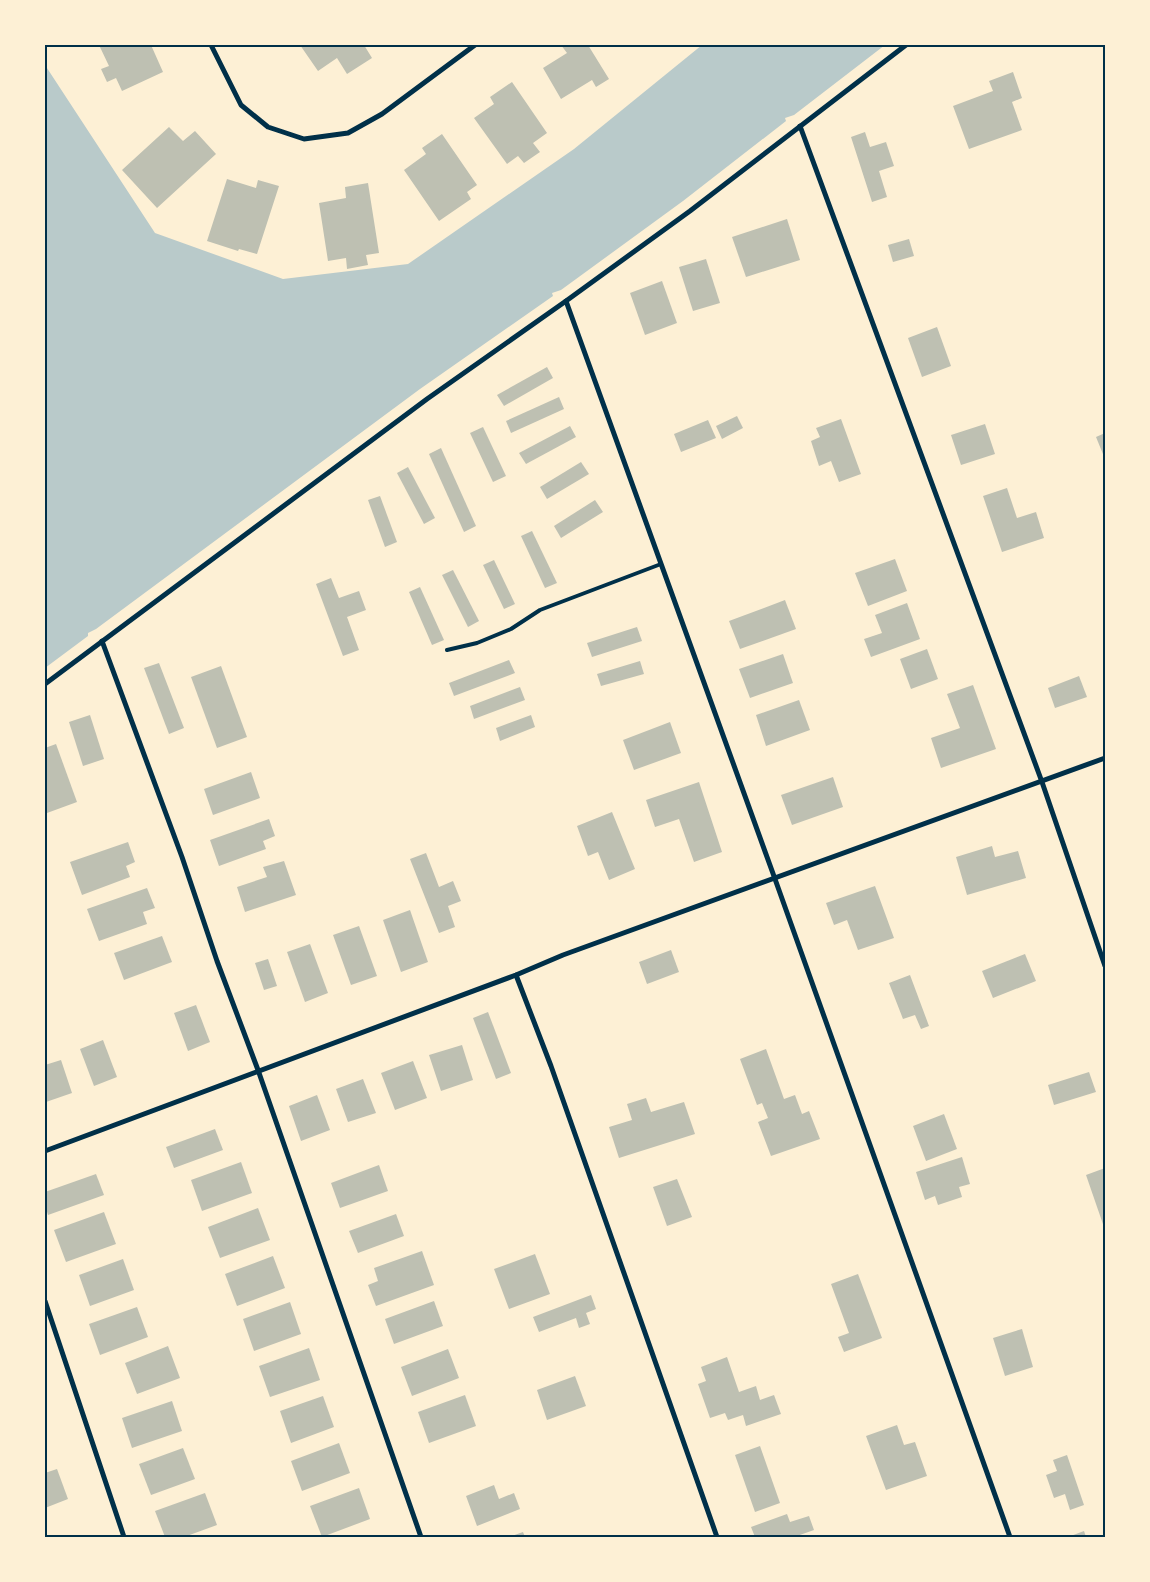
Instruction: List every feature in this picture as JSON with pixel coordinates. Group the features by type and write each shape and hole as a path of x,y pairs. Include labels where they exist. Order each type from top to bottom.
{"street":[{"path":"211,45 241,105 268,126 304,139 348,133 382,114 475,45"},
{"path":"45,684 428,399 690,211 906,45"},
{"path":"800,126 1042,782 1105,966"},
{"path":"566,301 1010,1537"},
{"path":"102,641 182,858 216,961 258,1070 421,1537"},
{"path":"45,1151 516,974 563,954 775,879 1105,758"},
{"path":"516,974 551,1066 717,1537"},
{"path":"45,1301 124,1537"}],"lane":[{"path":"446,650 477,642 511,629 540,610 661,564"}],"shaded area":[{"path":"702,45 885,45 794,115 785,118 786,121 683,201 561,290 552,293 553,296 420,389 96,629 88,633 88,636 45,668 45,65 155,233 283,279 408,264 574,149"}],"building":[{"path":"99,45 151,45 163,72 122,91 116,78 107,82 101,69 109,66"},
{"path":"300,45 364,45 372,58 347,74 337,58 318,71"},
{"path":"561,45 588,45 609,79 596,87 592,80 561,99 543,68 567,53"},
{"path":"1013,72 1022,98 1012,102 1022,130 969,149 953,106 993,91 989,81"},
{"path":"512,82 547,133 533,143 540,152 524,163 518,156 507,164 474,118 494,104 490,97"},
{"path":"169,127 183,141 195,131 216,154 157,208 122,170"},
{"path":"865,132 870,147 886,142 894,166 879,171 887,197 872,202 851,137"},
{"path":"442,134 477,185 467,192 471,199 439,221 404,170 426,154 422,148"},
{"path":"227,179 256,188 258,180 279,186 257,254 239,249 238,251 207,241"},
{"path":"368,183 379,253 366,255 368,265 347,269 346,258 328,261 319,203 346,198 345,187"},
{"path":"787,219 800,260 746,277 732,237"},
{"path":"909,239 914,256 893,262 888,245"},
{"path":"706,259 720,303 693,311 679,267"},
{"path":"662,281 677,323 645,335 630,293"},
{"path":"937,327 951,366 922,377 908,338"},
{"path":"547,367 553,378 504,406 497,395"},
{"path":"559,397 564,409 511,433 506,421"},
{"path":"737,416 743,428 722,439 716,426"},
{"path":"841,419 861,474 839,482 831,461 819,466 811,441 820,437 816,428"},
{"path":"708,420 716,438 681,452 674,434"},
{"path":"985,424 995,454 961,465 951,435"},
{"path":"570,426 576,437 526,464 519,453"},
{"path":"483,427 506,476 493,482 470,433"},
{"path":"1105,433 1105,459 1096,437"},
{"path":"441,448 476,526 464,532 429,454"},
{"path":"581,462 589,474 547,499 540,487"},
{"path":"408,467 435,518 424,524 397,473"},
{"path":"1007,488 1017,518 1036,512 1044,538 1002,552 983,496"},
{"path":"380,496 397,542 385,547 368,500"},
{"path":"595,500 603,512 561,538 554,526"},
{"path":"532,531 557,583 545,588 521,536"},
{"path":"895,559 907,591 868,606 855,573"},
{"path":"494,560 515,604 504,609 483,565"},
{"path":"453,570 479,621 468,627 442,575"},
{"path":"331,578 339,598 359,591 366,610 347,617 359,650 343,656 316,584"},
{"path":"420,587 444,640 432,645 409,592"},
{"path":"785,600 796,629 740,649 729,621"},
{"path":"907,603 920,639 871,657 864,639 882,633 875,615"},
{"path":"637,627 642,641 592,657 587,643"},
{"path":"927,649 938,679 911,689 900,659"},
{"path":"783,654 793,683 750,698 739,669"},
{"path":"509,660 515,673 454,696 449,683"},
{"path":"640,661 644,674 601,686 597,674"},
{"path":"159,663 184,728 169,734 144,668"},
{"path":"221,666 247,737 217,748 191,677"},
{"path":"1079,676 1087,697 1055,708 1048,688"},
{"path":"973,685 996,749 941,768 931,738 960,728 947,694"},
{"path":"520,687 525,700 474,719 470,706"},
{"path":"799,700 810,730 766,746 756,715"},
{"path":"90,715 104,759 83,766 69,722"},
{"path":"531,715 535,727 500,741 496,728"},
{"path":"670,722 681,753 634,770 623,740"},
{"path":"56,744 77,802 47,813 45,807 45,748"},
{"path":"251,772 260,798 213,815 204,789"},
{"path":"833,777 843,807 792,825 781,795"},
{"path":"699,782 722,852 694,862 679,819 655,827 646,800"},
{"path":"612,812 635,869 609,880 598,852 588,856 577,826"},
{"path":"269,819 275,836 263,841 266,849 219,866 210,840"},
{"path":"128,842 135,862 126,866 130,877 82,895 70,862"},
{"path":"992,846 995,857 1018,851 1026,878 967,895 956,857"},
{"path":"426,853 439,887 453,881 461,901 448,906 455,927 439,933 410,859"},
{"path":"284,861 296,895 245,912 237,887 267,877 263,867"},
{"path":"875,886 894,938 858,950 847,920 834,925 826,903"},
{"path":"147,888 155,908 143,912 147,924 99,941 87,909"},
{"path":"410,910 428,962 401,972 383,920"},
{"path":"359,926 377,976 351,985 333,935"},
{"path":"162,936 172,962 124,980 114,953"},
{"path":"310,944 328,993 305,1002 287,952"},
{"path":"671,950 679,972 647,984 639,962"},
{"path":"1025,954 1036,981 993,998 982,971"},
{"path":"268,959 277,986 264,990 255,963"},
{"path":"910,975 929,1026 921,1029 915,1015 903,1019 889,983"},
{"path":"196,1005 210,1042 188,1051 174,1013"},
{"path":"488,1012 511,1073 496,1079 473,1018"},
{"path":"103,1040 117,1077 94,1086 80,1049"},
{"path":"462,1045 473,1080 441,1091 429,1055"},
{"path":"766,1049 784,1099 795,1095 802,1114 809,1111 820,1139 771,1156 758,1122 768,1118 762,1103 757,1105 740,1059"},
{"path":"61,1060 72,1093 46,1102 45,1065"},
{"path":"413,1061 427,1098 395,1110 381,1073"},
{"path":"1089,1072 1096,1092 1054,1105 1048,1085"},
{"path":"363,1079 376,1113 348,1122 336,1089"},
{"path":"317,1095 330,1130 301,1141 289,1106"},
{"path":"646,1098 651,1112 684,1102 695,1134 619,1158 609,1127 632,1120 627,1104"},
{"path":"944,1114 957,1149 926,1161 913,1126"},
{"path":"215,1129 223,1150 174,1168 166,1147"},
{"path":"962,1157 970,1184 959,1187 962,1197 938,1205 935,1196 925,1200 916,1172"},
{"path":"241,1162 252,1193 202,1211 191,1180"},
{"path":"379,1165 388,1191 340,1208 331,1183"},
{"path":"1105,1168 1105,1230 1086,1175"},
{"path":"96,1174 104,1195 48,1215 45,1205 45,1192"},
{"path":"677,1179 692,1217 667,1226 653,1187"},
{"path":"258,1208 270,1240 220,1258 208,1227"},
{"path":"104,1212 116,1244 66,1262 54,1230"},
{"path":"396,1214 404,1236 358,1253 349,1231"},
{"path":"422,1251 434,1285 376,1306 368,1285 378,1281 374,1268"},
{"path":"535,1254 550,1294 509,1309 494,1269"},
{"path":"273,1256 285,1288 237,1306 225,1274"},
{"path":"123,1259 134,1290 90,1306 79,1275"},
{"path":"858,1274 882,1338 844,1352 838,1337 849,1333 831,1284"},
{"path":"591,1295 596,1309 586,1313 590,1324 579,1328 576,1318 539,1332 533,1317"},
{"path":"434,1301 443,1326 394,1344 385,1319"},
{"path":"290,1302 301,1334 254,1351 243,1319"},
{"path":"137,1307 148,1337 100,1355 89,1324"},
{"path":"1022,1329 1033,1367 1005,1376 993,1338"},
{"path":"168,1346 180,1378 137,1394 125,1363"},
{"path":"309,1348 320,1380 270,1397 259,1366"},
{"path":"448,1349 459,1378 412,1396 401,1367"},
{"path":"727,1357 739,1392 756,1386 760,1400 774,1395 781,1414 746,1426 743,1415 728,1420 725,1413 710,1418 698,1384 706,1381 701,1367"},
{"path":"575,1376 586,1406 547,1420 537,1390"},
{"path":"465,1395 476,1426 429,1443 418,1412"},
{"path":"323,1396 334,1427 291,1443 280,1411"},
{"path":"172,1401 182,1431 132,1448 122,1418"},
{"path":"897,1425 904,1445 915,1442 927,1476 886,1490 866,1436"},
{"path":"339,1443 350,1473 302,1491 291,1461"},
{"path":"760,1446 780,1503 755,1512 735,1455"},
{"path":"183,1448 195,1479 151,1495 139,1464"},
{"path":"1067,1455 1084,1505 1070,1510 1065,1494 1054,1498 1046,1475 1057,1471 1053,1460"},
{"path":"57,1469 68,1499 45,1508 45,1473"},
{"path":"494,1485 499,1499 514,1493 520,1509 477,1526 466,1496"},
{"path":"359,1488 370,1519 322,1537 310,1506"},
{"path":"205,1493 217,1525 184,1537 165,1537 155,1511"},
{"path":"787,1514 790,1522 809,1516 814,1530 794,1537 755,1537 751,1527"},
{"path":"1084,1531 1086,1537 1068,1537"},
{"path":"523,1532 525,1537 509,1537"}]}
